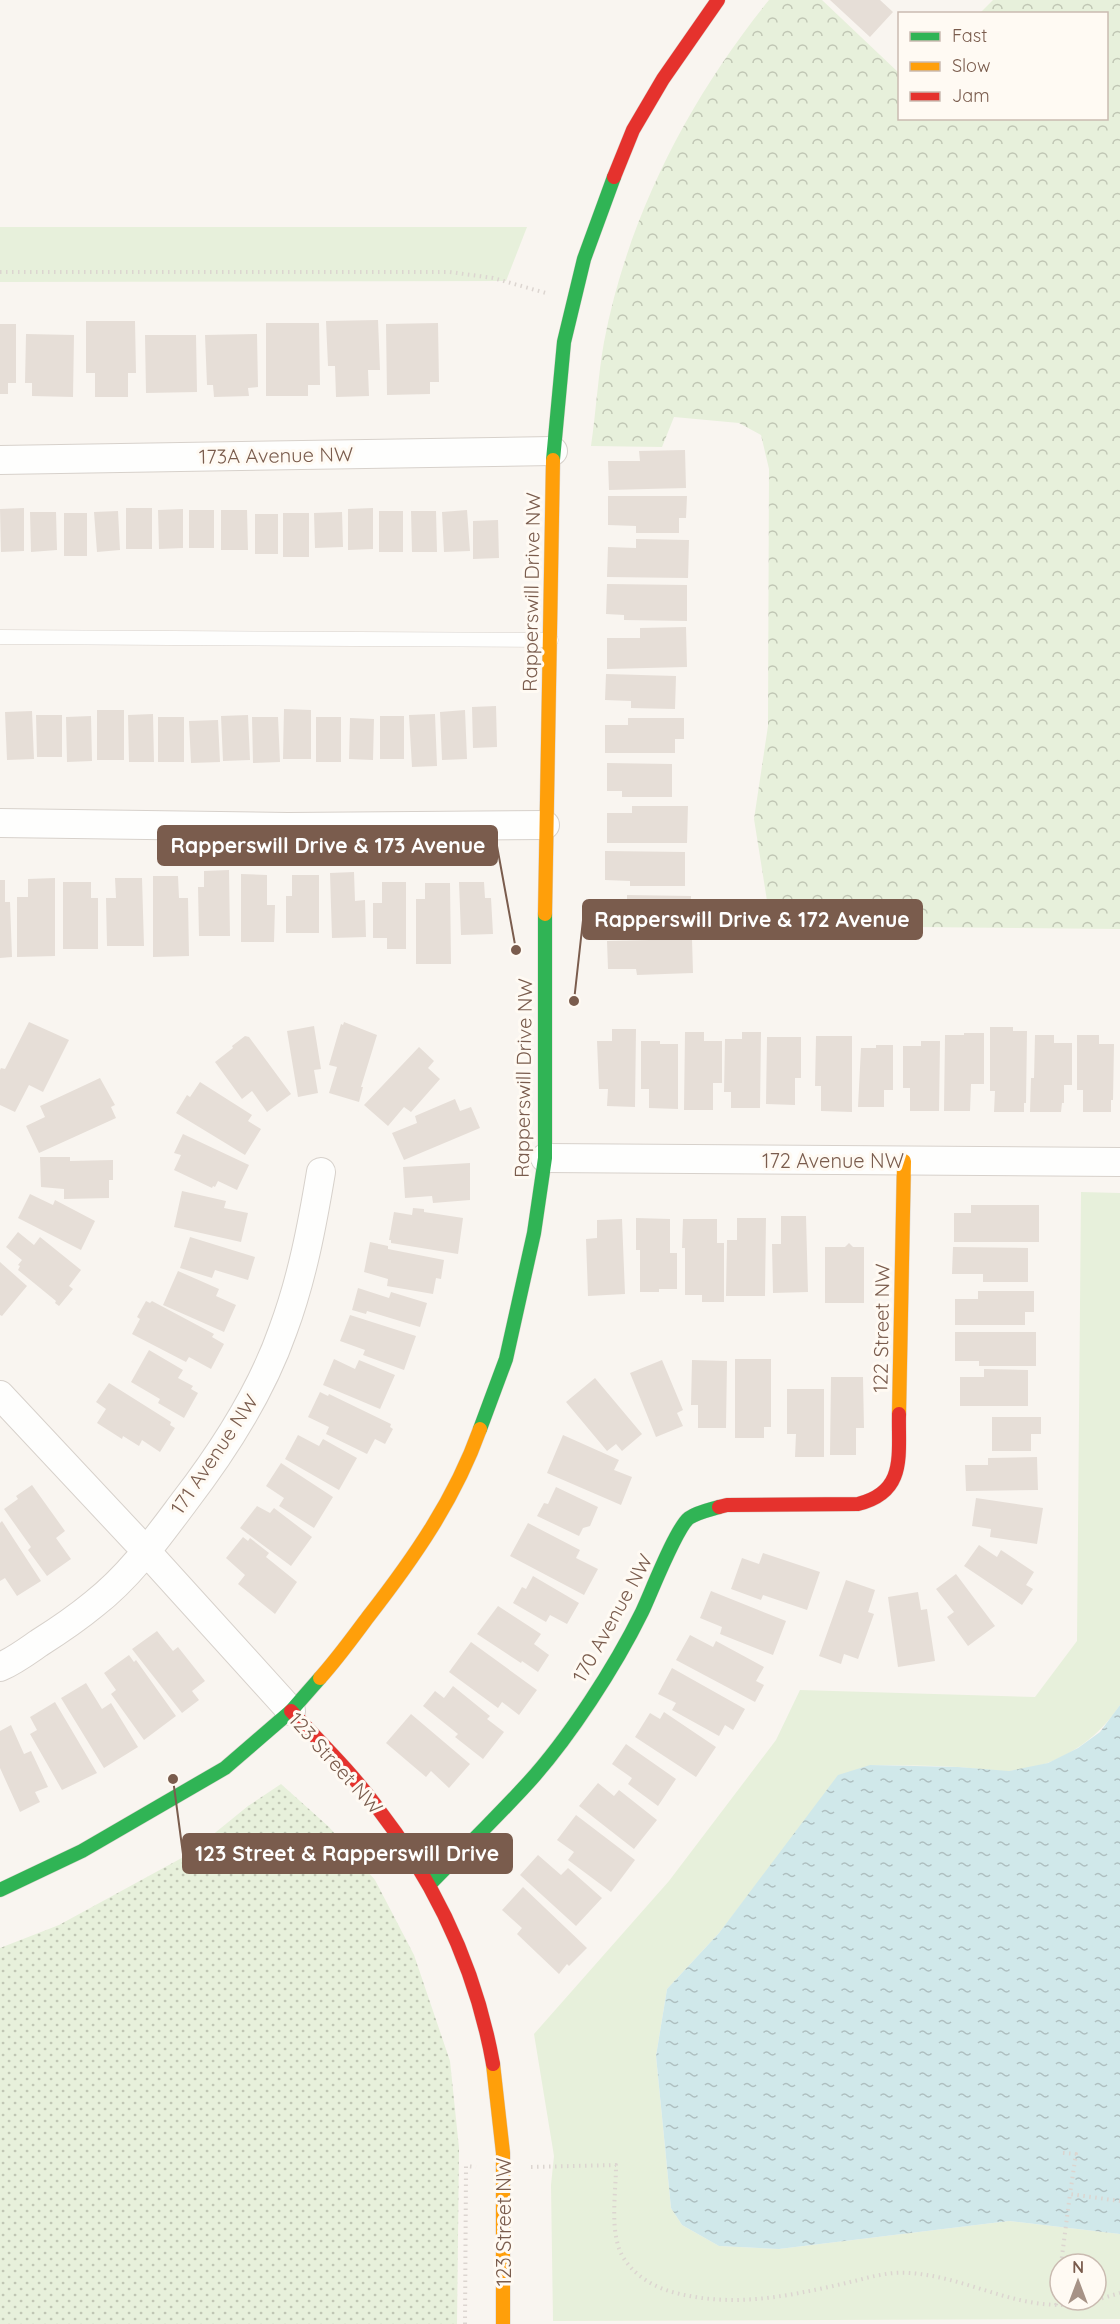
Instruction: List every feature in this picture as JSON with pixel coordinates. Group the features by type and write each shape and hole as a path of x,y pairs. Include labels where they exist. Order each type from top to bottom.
{"street":[{"name":"Rapperswill Drive NW","path":"0,1890 82,1851 225,1768 291,1711 328,1669 406,1568 442,1512 469,1460 506,1359 534,1233 545,1158 543,1017 545,825 552,640 553,451 559,381 573,300 584,259 633,130 663,78 718,0"},
{"name":"173A Avenue NW","path":"0,460 553,451"},
{"path":"0,823 288,827 545,825"},
{"name":"172 Avenue NW","path":"545,1158 1120,1162"},
{"name":"122 Street NW","path":"887,1493 894,1481 898,1462 904,1161"},
{"name":"171 Avenue NW","path":"0,1667 95,1604 146,1551 201,1480 234,1431 263,1379 283,1331 311,1232 321,1172"},
{"name":"123 Street NW","path":"0,1395 146,1551 376,1805 405,1844 429,1885 466,1958 486,2027 496,2074 503,2167 503,2324"},
{"name":"170 Avenue NW","path":"429,1885 529,1782 566,1734 603,1680 641,1614 678,1534 688,1519 704,1510 727,1505 858,1504 875,1500 887,1493"}],"lane":[{"path":"0,637 552,640"}],"path":[{"path":"0,272 450,272 493,278 573,300"},
{"path":"1063,2153 1076,2154 1063,2252"},
{"path":"465,2324 466,2166 616,2165 616,2235 621,2252 630,2266 644,2280 664,2290 691,2297 760,2300 906,2272 935,2275 1023,2302 1048,2304"},
{"path":"1070,2194 1120,2201"}],"green space":[{"path":"769,0 822,0 898,72 898,120 1108,120 1108,12 981,12 993,0 1120,0 1120,929 809,926 768,907 754,819 768,726 769,469 761,435 739,423 674,417 662,447 591,446 604,342 629,249 646,205 688,118 740,38"},
{"path":"0,227 527,227 506,281 0,282"},
{"path":"1081,1192 1120,1193 1120,1705 1099,1731 1086,1742 1058,1759 1026,1769 1003,1771 947,1766 870,1765 767,1871 719,1933 667,1989 656,2056 671,2208 682,2225 719,2246 779,2249 1009,2221 1120,2234 1120,2319 553,2321 551,2185 554,2156 534,2034 669,1881 776,1740 800,1690 1035,1697 1077,1641"},
{"path":"281,1784 329,1827 375,1880 414,1955 450,2061 459,2148 457,2324 0,2324 0,1948 59,1925 189,1854 248,1806"}],"water":[{"path":"1120,1705 1120,2234 1009,2221 779,2249 719,2246 682,2225 671,2208 656,2056 667,1989 719,1933 838,1775 870,1765 1009,1771 1048,1763 1078,1748 1100,1732"}],"building":[{"path":"830,0 880,0 893,12 870,37"},
{"path":"378,320 380,370 368,370 369,396 336,397 335,366 328,366 326,321"},
{"path":"86,321 135,321 136,373 128,373 128,397 95,397 95,373 86,373"},
{"path":"266,323 319,323 320,385 308,385 308,396 266,396"},
{"path":"438,323 439,382 430,382 430,394 387,395 386,324"},
{"path":"0,324 16,324 16,383 8,383 8,394 0,394"},
{"path":"26,334 74,335 73,397 32,396 32,383 25,383"},
{"path":"257,334 258,387 248,388 249,396 214,397 213,385 207,385 205,335"},
{"path":"145,335 196,335 197,392 146,393"},
{"path":"685,450 686,488 609,490 608,461 640,461 639,451"},
{"path":"608,496 687,496 686,518 679,518 679,533 636,533 636,526 608,525"},
{"path":"24,508 24,551 1,552 0,509"},
{"path":"126,508 152,508 152,549 126,549"},
{"path":"373,508 373,549 348,550 348,509"},
{"path":"183,509 183,548 159,549 158,510"},
{"path":"189,510 214,510 214,548 189,548"},
{"path":"221,510 247,510 248,550 221,550"},
{"path":"467,510 470,551 444,552 442,512"},
{"path":"118,511 120,550 97,552 94,512"},
{"path":"379,511 403,511 403,552 379,552"},
{"path":"411,511 436,511 437,552 412,552"},
{"path":"30,512 56,512 57,550 31,552"},
{"path":"342,512 343,547 315,548 314,513"},
{"path":"64,513 87,513 87,556 64,556"},
{"path":"283,513 309,513 309,557 283,557"},
{"path":"255,514 278,514 278,554 255,554"},
{"path":"498,520 499,558 473,559 473,521"},
{"path":"636,539 689,540 688,578 607,577 608,547 636,548"},
{"path":"607,584 687,585 687,621 624,620 624,615 606,614"},
{"path":"686,627 687,667 607,669 607,638 640,638 640,628"},
{"path":"606,674 676,676 675,709 631,708 631,701 605,700"},
{"path":"496,706 497,747 473,748 472,707"},
{"path":"284,709 311,710 311,759 283,759"},
{"path":"97,710 124,710 124,760 97,760"},
{"path":"465,710 467,759 442,760 440,712"},
{"path":"32,711 34,759 7,760 5,712"},
{"path":"153,714 154,762 129,762 128,715"},
{"path":"435,714 437,766 412,767 409,715"},
{"path":"36,715 62,715 62,757 37,757"},
{"path":"248,715 250,760 223,761 221,716"},
{"path":"91,716 92,761 67,762 66,717"},
{"path":"380,716 404,716 404,759 380,759"},
{"path":"158,717 184,717 184,762 158,762"},
{"path":"252,717 278,717 280,762 253,763"},
{"path":"316,717 341,717 341,762 316,762"},
{"path":"350,718 374,719 373,760 349,759"},
{"path":"628,718 684,718 684,739 675,739 675,753 605,753 605,725 628,725"},
{"path":"218,720 220,762 191,763 189,721"},
{"path":"607,763 672,764 672,797 622,797 622,791 607,791"},
{"path":"632,806 688,806 687,843 607,843 607,813 632,813"},
{"path":"605,851 685,852 685,886 630,886 630,881 605,880"},
{"path":"229,870 230,936 199,936 198,887 204,887 204,871"},
{"path":"354,872 355,901 365,900 366,937 332,938 330,873"},
{"path":"241,874 267,875 267,905 275,905 274,942 241,942"},
{"path":"292,875 319,875 319,933 286,933 286,896 292,896"},
{"path":"153,876 178,876 179,898 188,898 189,956 153,957"},
{"path":"55,878 55,956 17,957 17,897 28,897 28,879"},
{"path":"115,878 142,878 144,946 107,946 106,898 116,898"},
{"path":"0,880 5,880 5,902 10,902 12,957 0,958"},
{"path":"63,882 91,882 91,898 98,898 98,949 63,949"},
{"path":"382,882 406,882 406,949 387,949 387,938 373,938 373,903 382,903"},
{"path":"459,882 484,882 485,898 491,898 493,934 461,935"},
{"path":"425,883 450,883 451,964 416,964 416,899 425,899"},
{"path":"627,895 691,896 690,932 603,930 604,904 627,904"},
{"path":"692,939 693,973 637,975 636,969 608,969 607,941"},
{"path":"29,1022 69,1040 43,1092 29,1085 15,1112 0,1105 0,1070 5,1069"},
{"path":"344,1022 377,1035 361,1087 363,1087 359,1102 329,1093 337,1067 329,1065 341,1024 343,1025"},
{"path":"314,1026 321,1069 314,1070 318,1093 298,1097 287,1031"},
{"path":"990,1027 1013,1027 1013,1031 1027,1031 1024,1112 994,1112 995,1091 990,1091"},
{"path":"612,1029 636,1029 635,1107 607,1106 608,1089 599,1089 597,1041 612,1041"},
{"path":"685,1032 704,1032 704,1041 722,1041 722,1083 713,1083 713,1110 684,1110"},
{"path":"742,1032 761,1032 760,1108 731,1108 731,1092 724,1092 725,1039 742,1039"},
{"path":"964,1033 984,1033 984,1084 971,1084 970,1111 944,1111 945,1035 964,1035"},
{"path":"1035,1035 1054,1035 1054,1043 1072,1043 1072,1085 1064,1085 1064,1103 1062,1103 1061,1112 1030,1112"},
{"path":"1077,1035 1099,1035 1099,1044 1114,1044 1111,1112 1083,1112 1083,1090 1077,1090"},
{"path":"245,1036 249,1037 291,1094 267,1112 252,1091 242,1099 215,1062"},
{"path":"816,1036 852,1036 852,1112 821,1111 821,1086 815,1086"},
{"path":"767,1037 801,1037 801,1078 795,1078 795,1105 766,1104"},
{"path":"641,1041 678,1044 678,1109 649,1108 649,1089 641,1089"},
{"path":"921,1041 940,1041 939,1111 910,1111 910,1088 903,1088 903,1046 921,1046"},
{"path":"876,1045 893,1045 893,1090 884,1090 884,1107 858,1107 861,1048 876,1048"},
{"path":"419,1047 434,1061 428,1068 440,1079 411,1112 404,1107 388,1126 364,1105"},
{"path":"100,1078 115,1105 111,1107 116,1118 39,1153 26,1126 45,1117 40,1106"},
{"path":"200,1082 252,1115 248,1121 261,1129 245,1155 176,1113 187,1095 190,1097"},
{"path":"455,1099 460,1111 471,1107 480,1128 404,1160 392,1133 417,1123 415,1116"},
{"path":"183,1134 249,1165 237,1190 218,1181 212,1188 174,1170 181,1155 174,1153"},
{"path":"40,1157 70,1157 70,1161 113,1160 113,1180 109,1180 109,1198 64,1199 64,1189 41,1187"},
{"path":"470,1163 470,1200 433,1203 432,1196 405,1198 403,1167"},
{"path":"182,1191 226,1201 224,1208 248,1213 241,1242 174,1227"},
{"path":"30,1194 53,1205 55,1200 95,1221 81,1250 18,1218"},
{"path":"971,1205 1039,1205 1039,1242 954,1242 954,1213 971,1213"},
{"path":"413,1208 463,1218 458,1254 391,1243 389,1240 394,1212 412,1215"},
{"path":"781,1216 806,1216 808,1292 773,1293 772,1244 781,1244"},
{"path":"636,1218 670,1219 670,1253 677,1253 677,1289 640,1292 640,1250 636,1250"},
{"path":"737,1218 766,1218 765,1296 726,1296 727,1240 737,1240"},
{"path":"622,1219 625,1294 588,1296 586,1239 597,1238 597,1220"},
{"path":"683,1219 717,1219 717,1243 724,1243 724,1302 702,1302 702,1295 685,1295"},
{"path":"18,1232 34,1245 40,1237 81,1270 69,1286 73,1289 59,1306 18,1270 20,1266 18,1265 22,1260 6,1247"},
{"path":"190,1237 255,1257 248,1280 215,1270 212,1278 180,1268"},
{"path":"370,1242 388,1246 388,1249 444,1260 441,1279 436,1278 433,1294 387,1286 388,1279 364,1272"},
{"path":"849,1243 853,1247 864,1247 864,1303 825,1303 825,1247 845,1247"},
{"path":"953,1247 1028,1248 1028,1282 983,1282 983,1274 952,1274"},
{"path":"0,1262 27,1286 2,1316 0,1315"},
{"path":"178,1271 219,1289 216,1296 236,1305 224,1332 163,1305"},
{"path":"358,1288 389,1298 391,1292 427,1303 420,1327 367,1311 366,1314 352,1310"},
{"path":"978,1291 1034,1291 1034,1312 1025,1312 1025,1325 955,1325 955,1299 978,1299"},
{"path":"146,1301 150,1303 152,1301 214,1334 212,1337 224,1344 211,1369 189,1357 186,1362 132,1334 140,1319 137,1317"},
{"path":"350,1315 416,1336 404,1370 363,1355 365,1350 340,1341"},
{"path":"955,1332 1036,1332 1036,1366 979,1366 979,1361 955,1361"},
{"path":"149,1350 183,1370 178,1378 193,1386 191,1389 198,1393 184,1418 158,1403 160,1399 131,1382"},
{"path":"334,1359 355,1369 359,1360 395,1375 380,1409 323,1385"},
{"path":"735,1359 771,1359 771,1427 764,1427 764,1438 735,1438"},
{"path":"662,1360 683,1410 677,1413 683,1426 656,1437 630,1373"},
{"path":"692,1360 727,1361 726,1428 698,1428 698,1405 691,1405"},
{"path":"984,1369 1028,1370 1028,1406 960,1406 960,1377 984,1377"},
{"path":"831,1377 863,1377 864,1428 856,1428 856,1455 830,1455"},
{"path":"595,1378 642,1434 622,1451 616,1444 607,1451 566,1402"},
{"path":"109,1383 171,1422 170,1425 175,1428 160,1452 142,1440 139,1446 123,1436 122,1439 97,1423 106,1409 96,1402"},
{"path":"787,1389 824,1389 824,1457 795,1457 796,1434 787,1434"},
{"path":"320,1392 328,1396 329,1394 391,1424 390,1427 393,1429 385,1444 375,1439 367,1454 326,1434 329,1427 308,1417"},
{"path":"992,1417 1041,1417 1041,1434 1031,1434 1031,1451 992,1451"},
{"path":"298,1435 319,1446 323,1439 357,1458 339,1490 285,1459"},
{"path":"563,1435 619,1460 614,1470 632,1477 621,1505 547,1473"},
{"path":"1037,1457 1038,1490 966,1491 965,1465 988,1465 988,1458"},
{"path":"281,1463 333,1497 314,1528 279,1506 284,1498 266,1486"},
{"path":"32,1485 65,1531 56,1538 71,1559 47,1576 28,1550 31,1547 4,1509 18,1499 16,1496"},
{"path":"556,1487 598,1507 590,1526 583,1528 579,1536 537,1516 544,1503 548,1504"},
{"path":"976,1498 1043,1508 1037,1544 990,1537 991,1529 972,1526"},
{"path":"257,1506 270,1513 274,1508 312,1537 291,1566 240,1528"},
{"path":"2,1521 41,1581 17,1596 5,1578 0,1581 0,1523"},
{"path":"528,1523 580,1550 576,1558 598,1569 584,1595 510,1556"},
{"path":"243,1537 248,1541 250,1538 269,1553 266,1557 297,1582 275,1614 238,1584 245,1575 226,1558"},
{"path":"979,1545 997,1557 1001,1550 1034,1572 1026,1585 1033,1589 1022,1605 964,1566"},
{"path":"763,1553 820,1572 807,1610 763,1595 761,1600 731,1589 742,1558 759,1564"},
{"path":"956,1574 995,1626 968,1646 947,1617 954,1612 936,1589"},
{"path":"533,1576 579,1603 567,1624 550,1615 546,1622 513,1603 522,1587 526,1589"},
{"path":"846,1580 875,1590 868,1612 874,1614 858,1659 844,1654 841,1664 819,1656"},
{"path":"711,1591 786,1621 773,1655 720,1634 722,1627 700,1618"},
{"path":"918,1592 921,1610 927,1609 935,1661 898,1667 888,1597"},
{"path":"498,1606 541,1634 534,1644 549,1655 538,1672 477,1634"},
{"path":"157,1631 173,1651 178,1647 205,1681 192,1691 199,1700 182,1713 132,1649"},
{"path":"690,1635 713,1647 716,1641 764,1667 756,1681 764,1685 755,1702 676,1660"},
{"path":"471,1642 537,1690 519,1715 502,1702 498,1708 449,1672"},
{"path":"129,1655 134,1662 136,1660 176,1716 144,1740 111,1694 116,1690 104,1673"},
{"path":"672,1668 745,1709 733,1730 725,1725 719,1736 672,1710 676,1703 658,1694"},
{"path":"86,1683 102,1709 111,1703 138,1747 104,1768 61,1698"},
{"path":"453,1686 490,1716 487,1719 504,1732 483,1759 455,1737 458,1734 423,1706 435,1691 444,1698"},
{"path":"55,1702 97,1773 62,1790 30,1734 37,1730 30,1717"},
{"path":"664,1712 716,1747 696,1777 635,1737 650,1713 660,1719"},
{"path":"411,1714 470,1764 449,1788 431,1771 426,1777 386,1743"},
{"path":"11,1725 24,1754 31,1751 48,1787 35,1792 40,1802 20,1812 0,1768 0,1731"},
{"path":"626,1744 676,1779 658,1806 628,1784 632,1778 612,1764"},
{"path":"598,1783 614,1796 619,1790 657,1820 634,1849 579,1806"},
{"path":"576,1815 635,1860 611,1892 568,1860 574,1852 557,1840"},
{"path":"538,1855 561,1875 568,1868 602,1898 576,1926 520,1875"},
{"path":"523,1887 587,1948 569,1966 567,1964 559,1974 517,1934 522,1928 502,1910"}],"traffic: fast":[{"path":"553,460 564,342 584,259 614,177"},
{"path":"480,1429 506,1359 534,1233 545,1158 545,914"},
{"path":"429,1885 544,1765 619,1656 642,1612 677,1534 689,1518 719,1507"},
{"path":"0,1890 82,1851 225,1768 291,1711 320,1678"}],"traffic: slow":[{"path":"545,914 553,460"},
{"path":"899,1414 904,1161"},
{"path":"320,1678 385,1595 432,1527 458,1480 480,1429"},
{"path":"493,2064 503,2153 503,2324"}],"traffic: jam":[{"path":"614,177 633,130 663,79 718,0"},
{"path":"719,1507 727,1505 858,1504 874,1498 885,1491 896,1470 899,1457 899,1414"},
{"path":"291,1711 366,1793 417,1865 450,1928 464,1961 486,2029 493,2064"}],"place":[{"name":"Rapperswill Drive & 173 Avenue","path":"516,950"},
{"name":"Rapperswill Drive & 172 Avenue","path":"574,1001"},
{"name":"123 Street & Rapperswill Drive","path":"173,1779"}]}
